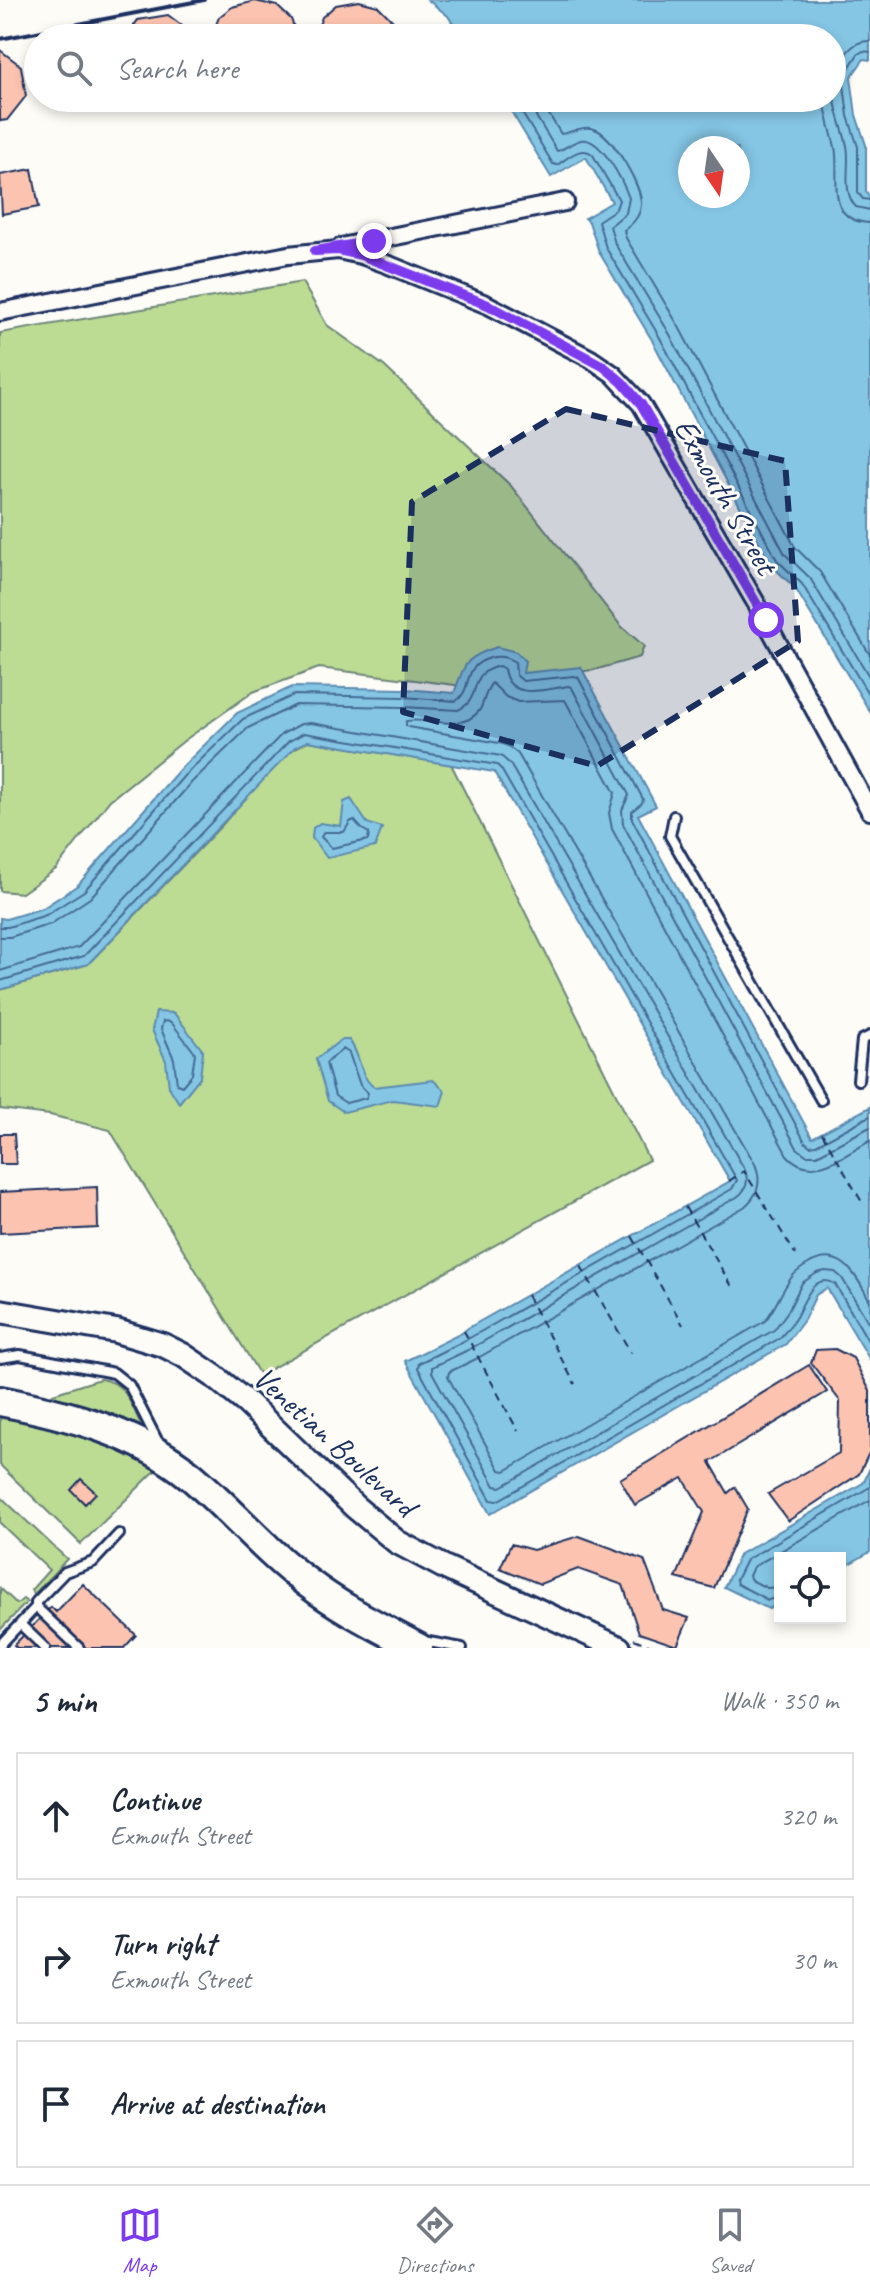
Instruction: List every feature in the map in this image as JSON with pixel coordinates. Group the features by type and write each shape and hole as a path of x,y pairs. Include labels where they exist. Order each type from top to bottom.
{"highway":[{"path":"0,1401 68,1416 105,1429 179,1468 306,1582 340,1605 408,1642"}],"street":[{"name":"Exmouth Street","path":"0,312 565,202"},
{"name":"Exmouth Street","path":"315,251 338,250 361,255 488,305 591,359 622,382 641,404 870,811"},
{"name":"Venetian Boulevard","path":"0,1311 116,1331 152,1341 183,1355 247,1403 355,1507 397,1542 465,1578 619,1648"}],"lane":[{"path":"674,816 670,836 821,1100"},
{"path":"858,1080 862,1040 870,1036"},
{"path":"0,1358 20,1355 114,1373 129,1385 150,1429 179,1468"},
{"path":"0,1645 65,1572 93,1562 119,1534"},
{"path":"36,1607 79,1648"},
{"path":"20,1624 45,1648"},
{"path":"408,1642 462,1648"}],"path":[{"path":"822,1133 863,1204"},
{"path":"729,1181 744,1171 796,1255"},
{"path":"685,1207 734,1290"},
{"path":"632,1236 683,1325"},
{"path":"581,1266 631,1353"},
{"path":"527,1295 575,1384"},
{"path":"464,1331 518,1431"}],"highlighted area":[{"path":"566,409 785,461 798,641 597,766 403,712 412,502"}],"green space":[{"path":"302,282 327,325 384,366 511,486 621,626 644,646 640,657 598,669 479,688 319,668 253,692 185,740 110,800 56,869 22,893 0,891 0,333"},
{"path":"308,741 451,764 649,1160 260,1375 110,1130 50,1115 0,1109 0,990 88,964 223,824 279,758"},
{"path":"100,1379 123,1390 143,1430 49,1398"},
{"path":"0,1408 44,1418 161,1465 81,1544 0,1465"},
{"path":"0,1496 67,1559 34,1594 31,1590 49,1570 0,1523"},
{"path":"0,1588 17,1604 23,1599 27,1602 0,1630"}],"water":[{"path":"428,0 870,0 870,60 864,59 851,77 856,115 866,145 866,191 870,198 870,712 795,588 771,565 652,340 599,252 585,218 612,202 586,157 551,177 512,112 846,112 846,24 453,24"},
{"path":"497,647 516,652 525,661 523,673 581,667 656,806 638,815 812,1138 870,1107 870,1360 827,1288 816,1295 804,1320 786,1344 490,1514 405,1361 462,1333 730,1181 494,772 308,741 295,747 88,964 0,990 0,918 43,908 78,885 179,770 237,713 292,687 454,693 468,662 478,654"},
{"path":"351,799 367,823 382,828 375,847 327,858 312,838 313,828 320,823 341,826 344,802"},
{"path":"156,1012 174,1013 203,1051 200,1077 179,1103 169,1087 166,1061 152,1030"},
{"path":"341,1040 349,1040 365,1077 374,1087 433,1080 445,1091 440,1106 393,1100 344,1112 328,1101 316,1059"},
{"path":"870,1468 870,1552 846,1566 846,1552 774,1552 774,1606 769,1609 724,1587 740,1554 863,1483"}],"building":[{"path":"255,1 277,6 293,24 216,24 219,17 232,7"},
{"path":"359,1 378,6 395,24 319,24 322,17 336,5"},
{"path":"168,15 180,24 135,24 138,20"},
{"path":"0,50 21,66 24,99 7,120 0,121"},
{"path":"32,169 39,207 2,214 0,175"},
{"path":"0,1134 14,1134 16,1164 0,1164"},
{"path":"97,1187 98,1228 0,1233 0,1192"},
{"path":"835,1349 853,1358 870,1391 870,1451 859,1474 788,1521 768,1494 839,1453 840,1401 811,1363 816,1350"},
{"path":"809,1365 827,1392 710,1462 728,1493 735,1487 748,1509 714,1588 676,1578 704,1512 683,1478 635,1505 620,1479"},
{"path":"81,1479 96,1493 85,1504 71,1490"},
{"path":"579,1536 644,1560 663,1610 689,1618 677,1646 639,1633 623,1585 578,1569 540,1584 500,1568 511,1544 533,1550"},
{"path":"83,1584 136,1635 124,1648 17,1648 14,1645 51,1607 56,1612"}],"railway":[{"path":"78,24 204,0"},
{"path":"0,39 24,34"}],"route":[{"path":"374,241 315,251 338,250 361,255 488,305 591,359 622,382 641,404 766,620"}]}
